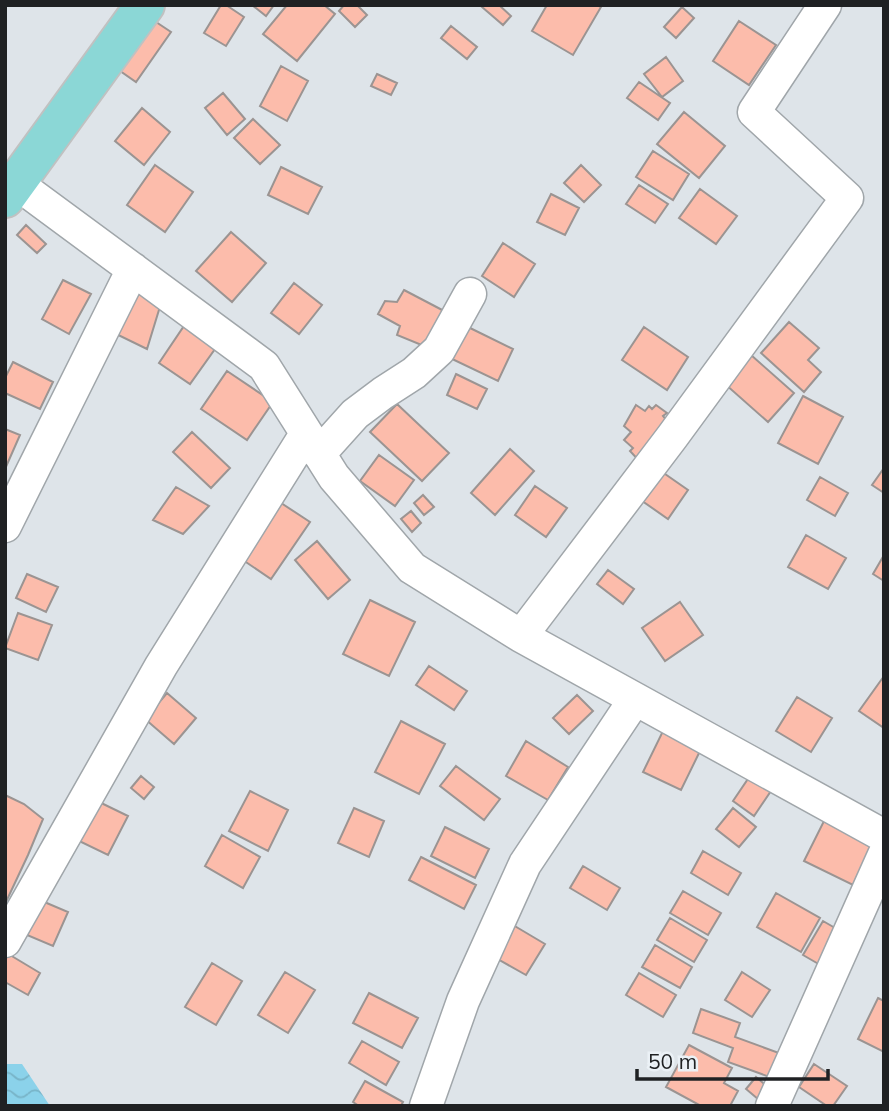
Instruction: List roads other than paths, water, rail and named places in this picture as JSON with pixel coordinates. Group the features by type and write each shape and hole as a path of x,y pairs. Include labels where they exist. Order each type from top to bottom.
{"main road":[{"path":"11,191 145,5"}],"street":[{"path":"521,636 672,437 847,198 754,112 824,5"},
{"path":"11,191 133,269 264,366 334,477 412,568 521,636 884,836"},
{"path":"5,526 133,269"},
{"path":"5,941 161,666 313,444 414,373 439,351 470,294"},
{"path":"426,1106 463,1001 525,864 635,699"},
{"path":"772,1106 884,855"}],"water":[{"path":"5,1064 22,1064 50,1106 5,1106"}]}
